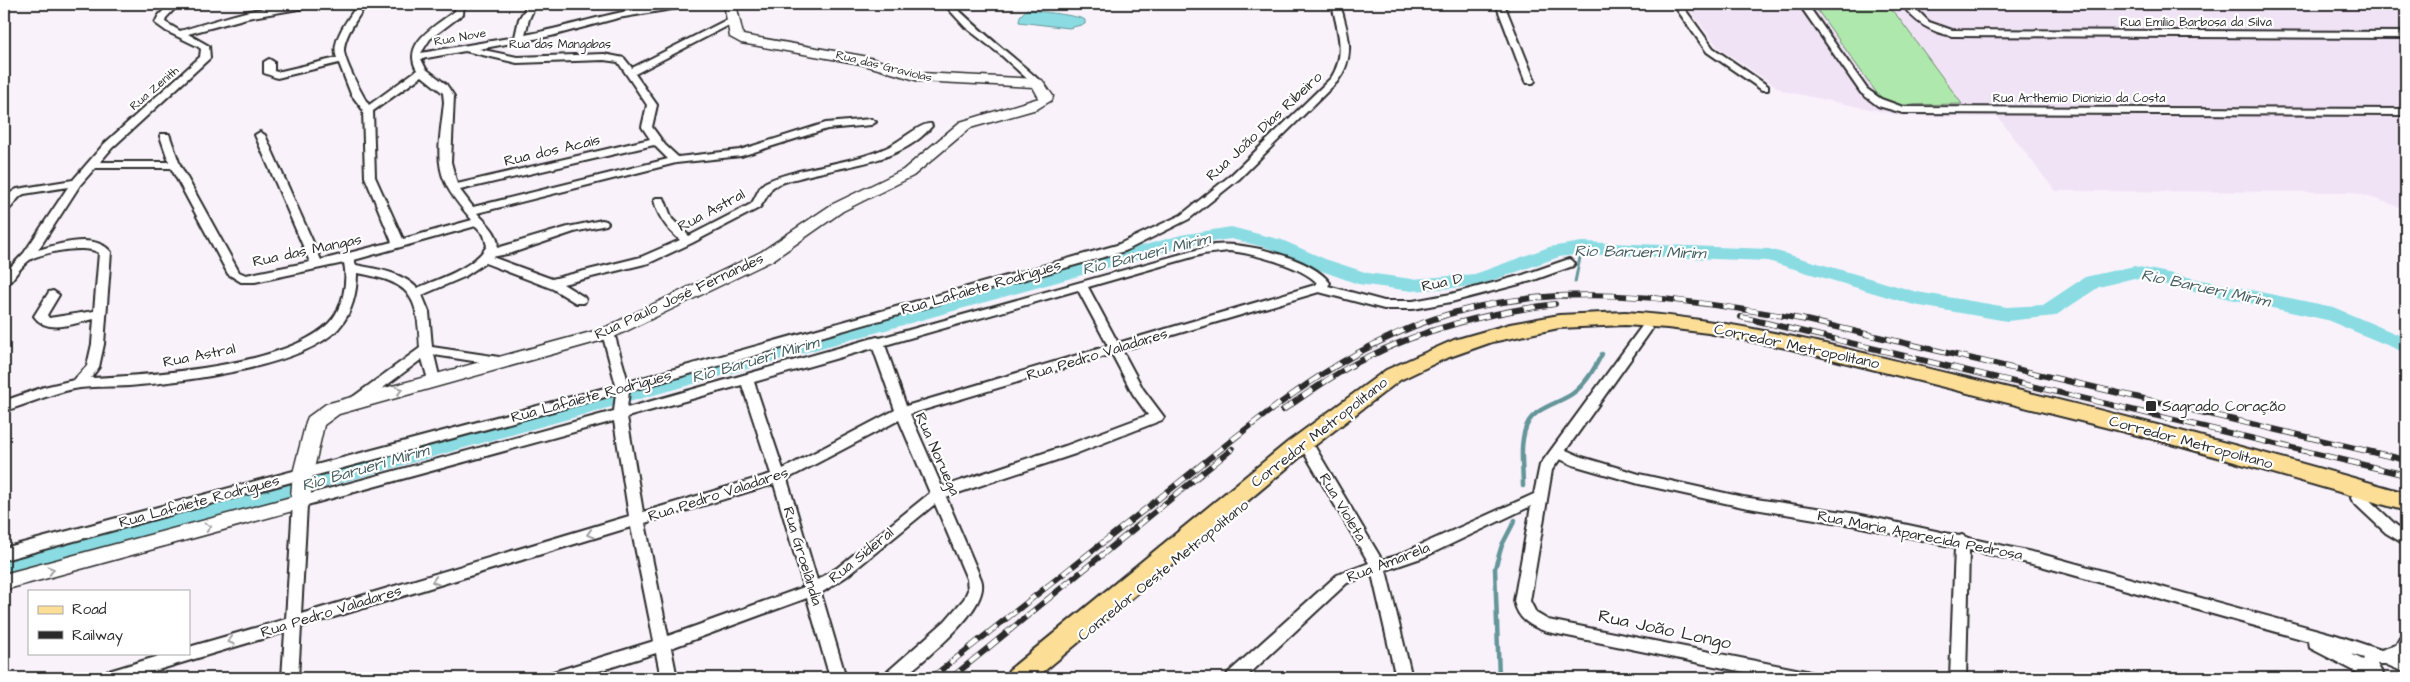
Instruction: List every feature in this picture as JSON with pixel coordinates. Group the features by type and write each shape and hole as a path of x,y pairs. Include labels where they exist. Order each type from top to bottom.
{"main road":[{"name":"Rua das Graviolas","path":"730,4 733,9 732,20 737,37 746,40 863,60 919,77 1037,83"},
{"name":"Rua Paulo José Fernandes","path":"301,488 315,422 333,409 499,361 608,333 767,256 837,208 908,172 964,125 1040,103 1046,96 1037,83"},
{"name":"Corredor Metropolitano","path":"1018,678 1081,623 1297,447 1368,392 1409,366 1484,338 1549,322 1582,319 1646,319 1737,331 1987,389 2192,441 2401,503"},
{"path":"1646,329 1655,325 1737,331"},
{"name":"Corredor Oeste Metropolitano","path":"1033,678 1110,612 1368,404 1399,384 1450,359 1501,343 1550,332 1589,327 1646,329 1704,335 1772,349 1985,398 2194,452 2358,498 2365,495 2401,503"},
{"name":"Rua Lafaiete Rodrigues","path":"4,582 301,488"}],"street":[{"path":"176,4 162,17 160,23 164,28 181,33 246,14 310,4"},
{"path":"362,4 341,42 339,51 356,94 368,110 370,177 399,244"},
{"path":"460,4 460,12 424,40 419,47 417,57 422,70 444,86 448,93 450,103 446,168 454,188 488,230 493,246 487,256"},
{"path":"520,40 524,19 532,4"},
{"name":"Rua Nove","path":"417,57 520,40 578,27 617,15 684,4"},
{"path":"948,4 968,25 1004,53 1037,83"},
{"name":"Rua João Dias Ribeiro","path":"1197,206 1235,177 1310,106 1340,73 1346,57 1336,4"},
{"path":"1500,4 1530,81"},
{"path":"1677,4 1710,50 1765,88"},
{"name":"Rua Arthemio Dionizio da Costa","path":"1802,4 1872,100 1885,106 1904,110 2406,112"},
{"name":"Rua Emílio Barbosa da Silva","path":"1906,4 1924,24 1935,30 1952,33 2406,35"},
{"path":"630,72 732,20"},
{"name":"Rua Zenith","path":"91,165 121,133 205,58 206,48 191,37 181,33"},
{"name":"Rua das Mangabas","path":"467,49 516,60 614,58 621,60 652,105 647,127 656,141 676,160"},
{"path":"269,62 269,73 277,75 343,60"},
{"path":"368,110 422,70"},
{"path":"475,216 676,160 741,152 826,126 871,122"},
{"name":"Rua Astral","path":"552,283 645,260 688,241 755,206 761,200 770,184 888,152 912,141 927,126"},
{"path":"260,135 316,265"},
{"name":"Rua das Mangas","path":"165,136 174,166 234,274 245,279 316,265 350,263 475,216"},
{"name":"Rua dos Acais","path":"454,188 656,141"},
{"path":"4,281 28,256 76,183 91,165 174,166"},
{"path":"4,209 15,194 21,191 76,183"},
{"path":"660,200 662,213 669,225 688,241"},
{"name":"Rua Lafaiete Rodrigues","path":"301,488 622,391 1121,248 1185,217 1197,206"},
{"path":"417,292 466,270 487,256 572,229 602,223"},
{"path":"28,256 84,245 101,247 105,252 101,314 93,367 78,384"},
{"name":"Rua Lafaiete Rodrigues","path":"4,554 301,488 620,413 1219,248 1234,248 1252,252 1310,271 1324,280 1319,288"},
{"path":"487,256 508,270 566,288 580,300"},
{"path":"350,263 389,276 410,286 417,292 426,327 426,350 434,380"},
{"name":"Rua Astral","path":"4,406 42,393 78,384 181,377 233,366 296,349 317,338 340,318 346,303 350,263"},
{"name":"Rua D","path":"1319,288 1384,304 1413,305 1451,298 1570,264"},
{"path":"1081,285 1115,348"},
{"name":"Rua Pedro Valadares","path":"190,653 779,477 902,412 1319,288"},
{"path":"53,295 40,316 45,321 53,323 101,314"},
{"path":"1540,497 1545,469 1646,329"},
{"path":"608,333 622,391 620,413 637,520 669,678"},
{"name":"Rua Noruega","path":"877,341 902,412 974,579 976,589 975,596 949,626 892,678"},
{"name":"Rua Sideral","path":"556,678 661,645 813,590 835,578 938,494 1070,450 1157,417 1138,391 1115,348"},
{"path":"352,403 426,350 499,361"},
{"name":"Rua Groelândia","path":"746,378 779,477 838,678"},
{"name":"Rua Violeta","path":"1310,451 1378,566 1404,678"},
{"name":"Rua Maria Aparecida Pedrosa","path":"1558,452 1578,461 1649,481 1744,502 1857,520 1962,541 2042,560 2382,656 2406,666"},
{"path":"290,678 301,488"},
{"name":"Rua Amarela","path":"1234,678 1342,579 1413,554 1506,510 1540,497"},
{"name":"Rua João Longo","path":"1540,497 1522,601 1523,607 1533,620 1548,626 1806,678"},
{"path":"2358,498 2391,529 2406,539"},
{"path":"1958,678 1962,541"},
{"name":"Rua Maria Aparecida Pedrosa","path":"2280,628 2336,652 2373,674"},
{"path":"2373,674 2369,660 2402,650 2406,643"},
{"name":"Rua Pedro Valadares","path":"109,678 188,654"}],"shaded area":[{"path":"1685,4 2406,4 2406,209 2353,192 2055,191 1998,117 1902,116 1783,91 1719,48"}],"green space":[{"path":"1813,4 1886,4 1898,17 1962,104 1898,105 1881,99"}],"water":[{"path":"1027,9 1081,18 1085,20 1085,24 1069,28 1019,22 1020,16"}],"waterway":[{"name":"Rio Barueri Mirim","path":"4,567 357,471 1188,239 1231,233 1275,244 1318,263 1365,279 1412,285 1477,280 1556,251 1582,248 1769,255 1866,282 1914,298 2007,314 2048,311 2092,282 2134,272 2333,314 2406,346"},
{"path":"1575,282 1582,248"},
{"path":"1523,486 1522,444 1529,421 1538,412 1577,390 1589,376 1602,354"},
{"path":"1499,678 1495,568 1502,545 1515,520"}],"railway":[{"path":"931,678 1236,437 1308,384 1346,360 1385,339 1425,322 1468,309 1510,301 1594,295 1637,297 1722,306 1806,320 2406,460"},
{"path":"1283,410 1353,364 1433,330 1481,317 1555,304"},
{"path":"1741,317 2406,475"},
{"path":"951,678 1232,449"}],"place":[{"name":"Sagrado Coração","path":"2151,406"}]}
